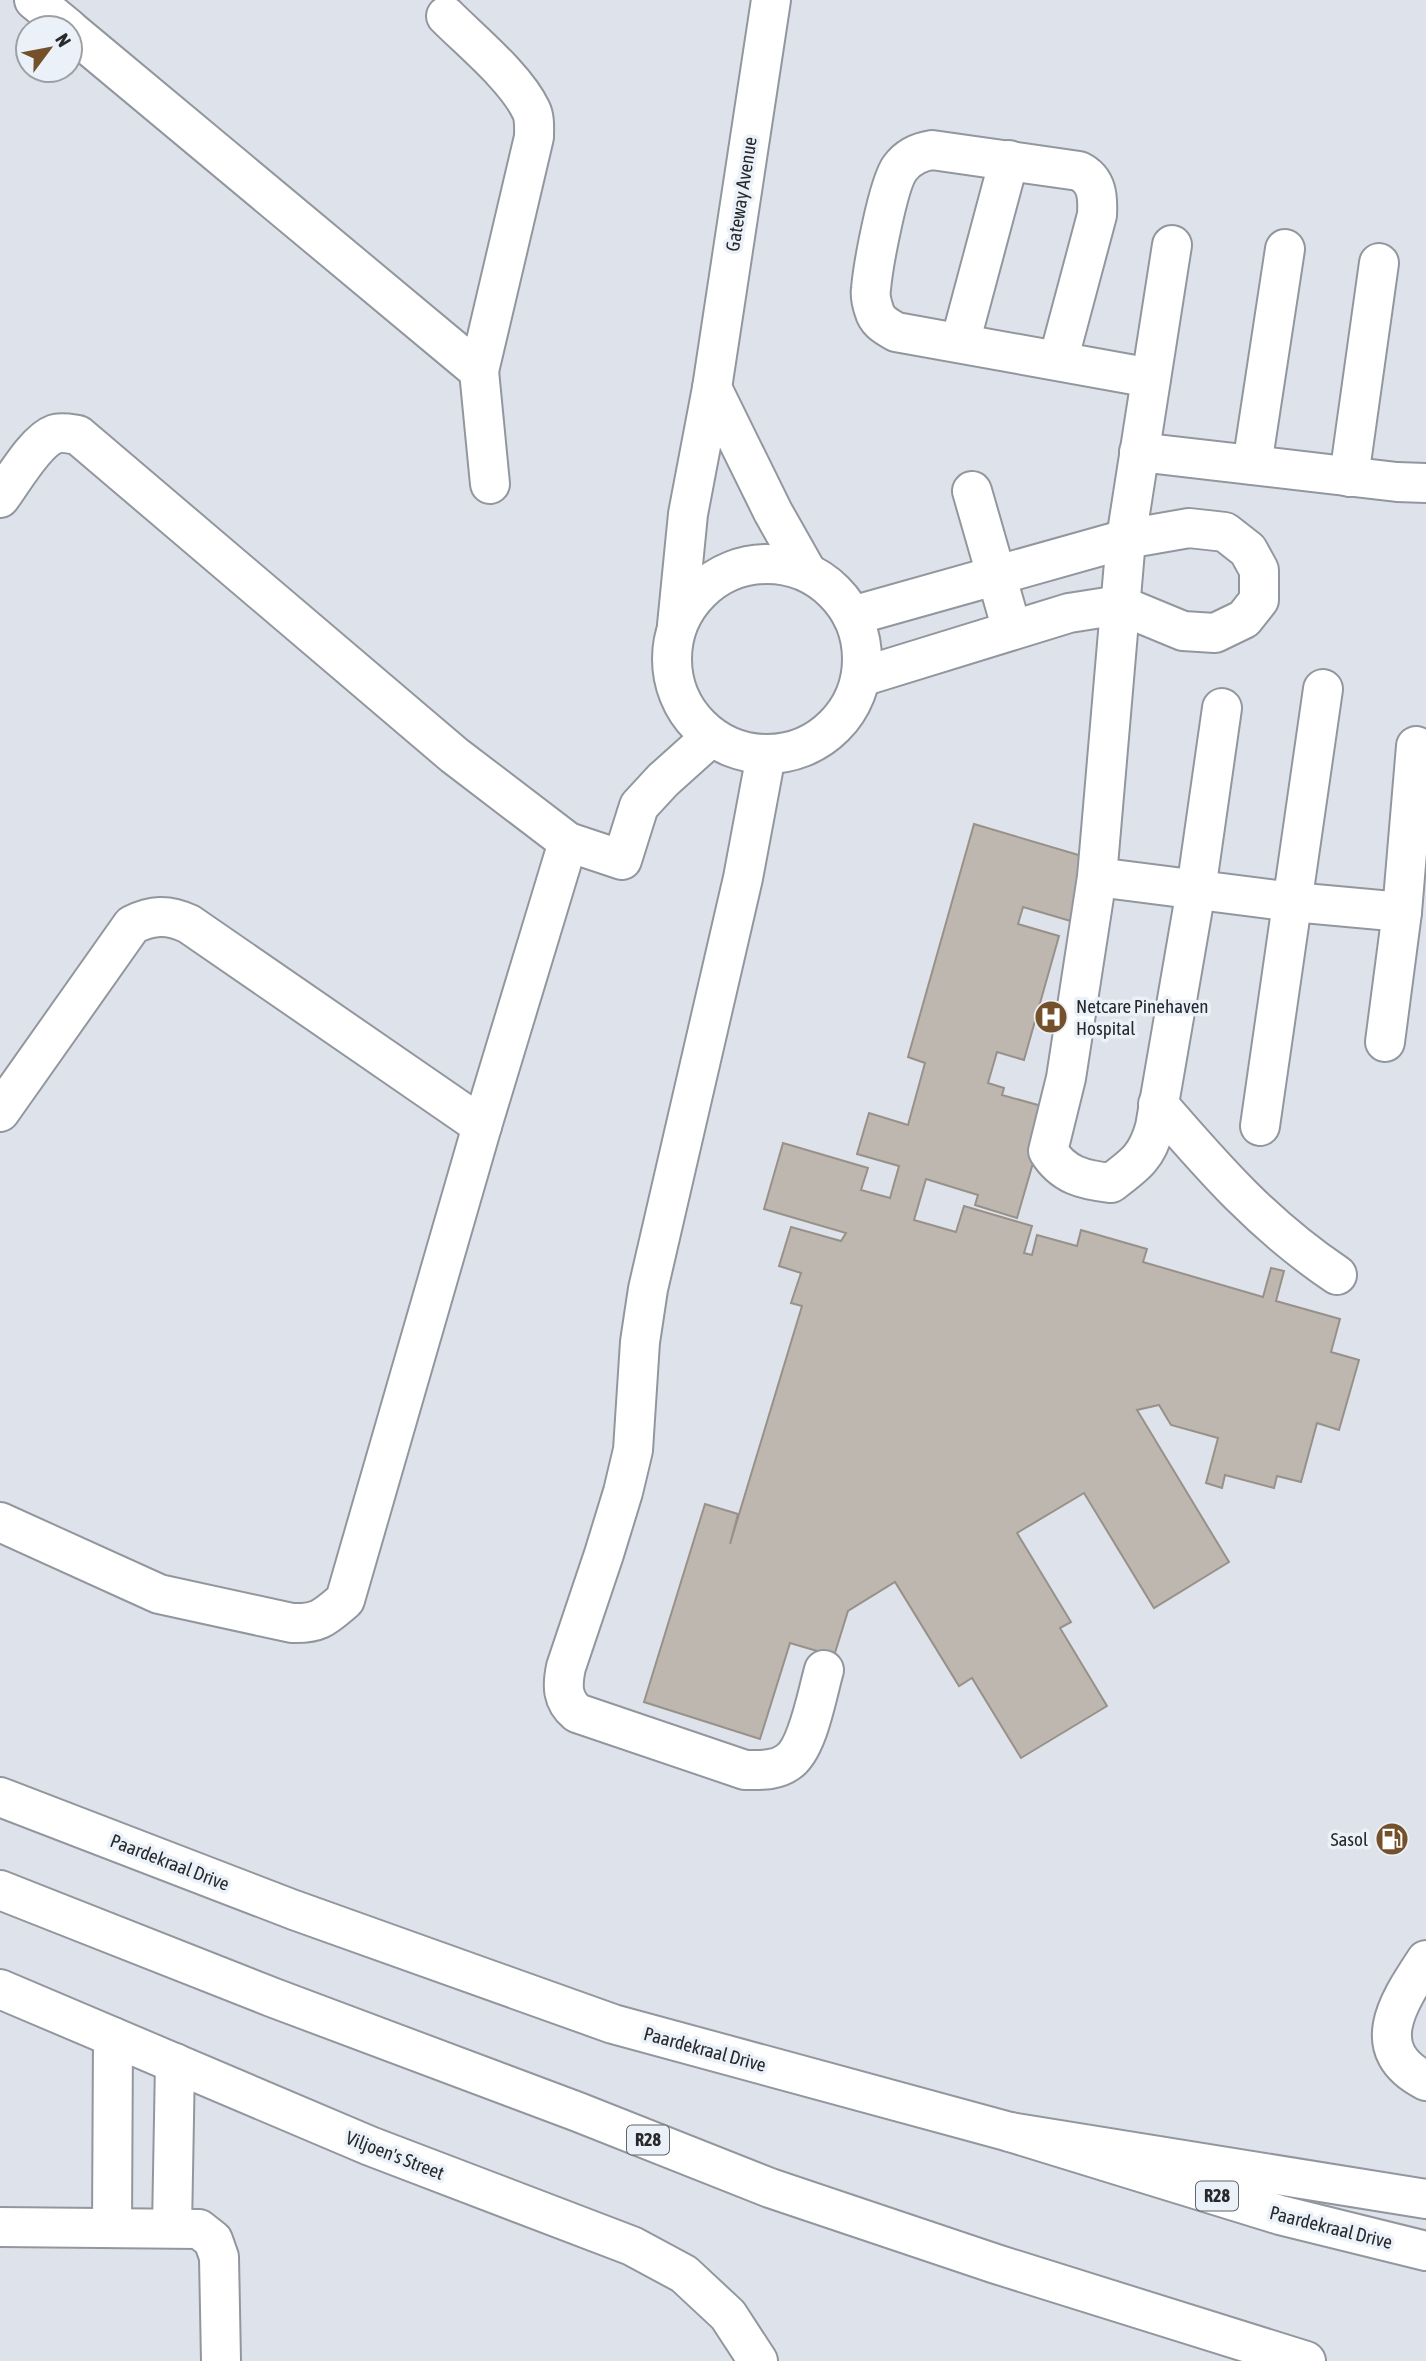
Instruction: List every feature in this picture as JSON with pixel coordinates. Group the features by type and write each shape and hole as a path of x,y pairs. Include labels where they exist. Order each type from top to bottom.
{"main road":[{"path":"34,0 51,14"},
{"name":"Gateway Avenue","path":"677,625 688,514 712,388 771,0"},
{"path":"444,5 517,88 532,111 534,126 534,137 479,371 490,484"},
{"path":"84,42 479,371"},
{"path":"1058,360 1097,215 1098,196 1088,175 1079,171 1009,160 932,150 918,152 900,167 895,178 878,245 870,291 874,312 882,324 896,332 1151,377"},
{"path":"960,343 1009,160"},
{"path":"1172,245 1126,540 1097,877 1066,1078 1048,1151 1054,1161 1071,1175 1088,1181 1111,1182 1137,1163 1149,1147 1196,890 1222,708"},
{"path":"1252,465 1285,249"},
{"path":"1349,477 1379,263"},
{"path":"712,388 773,512 807,572"},
{"path":"0,498 46,440 56,433 78,435 454,755 568,842 622,860 639,806 663,780 711,737"},
{"path":"1139,452 1349,477 1426,483"},
{"path":"972,491 1012,631"},
{"path":"852,616 1126,540 1189,528 1225,532 1248,550 1259,570 1259,600 1244,619 1214,633 1183,631 1120,605 1069,613 861,677"},
{"path":"777,564 807,572 833,590 852,616 862,645 861,677 852,702 838,724 817,741 792,752 766,755 737,750 711,737 690,716 676,688 671,657 677,625 693,598 708,584 746,565 777,564"},
{"path":"1260,1126 1323,689"},
{"path":"1385,1042 1402,912 1416,746"},
{"path":"766,755 743,878 648,1289 640,1342 633,1450 623,1492 566,1667 563,1684 565,1699 577,1713 745,1770 769,1770 789,1762 802,1746 824,1670"},
{"path":"0,1522 159,1594 292,1623 310,1624 323,1619 345,1600 482,1126 568,842"},
{"path":"1097,877 1293,902 1402,912"},
{"path":"0,1112 132,925 148,917 163,916 189,924 482,1126"},
{"path":"1158,1104 1227,1183 1266,1221 1301,1251 1337,1275"},
{"name":"Paardekraal Drive","path":"0,1797 293,1910 613,2024 1010,2132 1280,2216 1426,2251"},
{"name":"R28","path":"0,1890 770,2188 1009,2268 1306,2361"},
{"path":"1426,1960 1401,1998 1394,2017 1391,2044 1401,2061 1426,2081"},
{"name":"Viljoen's Street","path":"0,1989 370,2146 632,2246 684,2274 728,2315 758,2361"},
{"path":"112,2227 113,2037"},
{"path":"172,2228 175,2063"},
{"path":"1010,2132 1426,2199"},
{"path":"0,2227 199,2229 213,2240 219,2257 221,2361"}],"building":[{"path":"974,824 1092,859 1074,922 1023,907 1018,924 1059,936 1024,1060 997,1052 988,1083 1004,1088 1002,1095 1049,1108 1017,1218 975,1205 978,1195 926,1179 914,1220 956,1232 964,1206 1032,1226 1024,1253 1032,1255 1037,1235 1077,1246 1081,1230 1147,1249 1143,1262 1263,1297 1271,1268 1284,1271 1276,1301 1340,1319 1331,1352 1359,1360 1339,1430 1317,1423 1301,1482 1277,1476 1274,1488 1225,1475 1222,1488 1206,1483 1218,1438 1171,1425 1159,1405 1137,1410 1229,1562 1154,1608 1084,1493 1017,1533 1071,1622 1060,1628 1107,1706 1021,1758 972,1678 959,1686 895,1582 848,1611 834,1656 790,1643 760,1739 644,1702 705,1504 738,1514 730,1544 802,1306 791,1303 801,1273 779,1266 791,1227 841,1241 846,1233 764,1209 783,1143 868,1168 861,1190 890,1198 899,1166 857,1154 869,1113 908,1125 925,1063 908,1057"}],"place":[{"name":"Netcare Pinehaven Hospital","path":"1051,1017"},
{"name":"Sasol","path":"1392,1839"}]}
